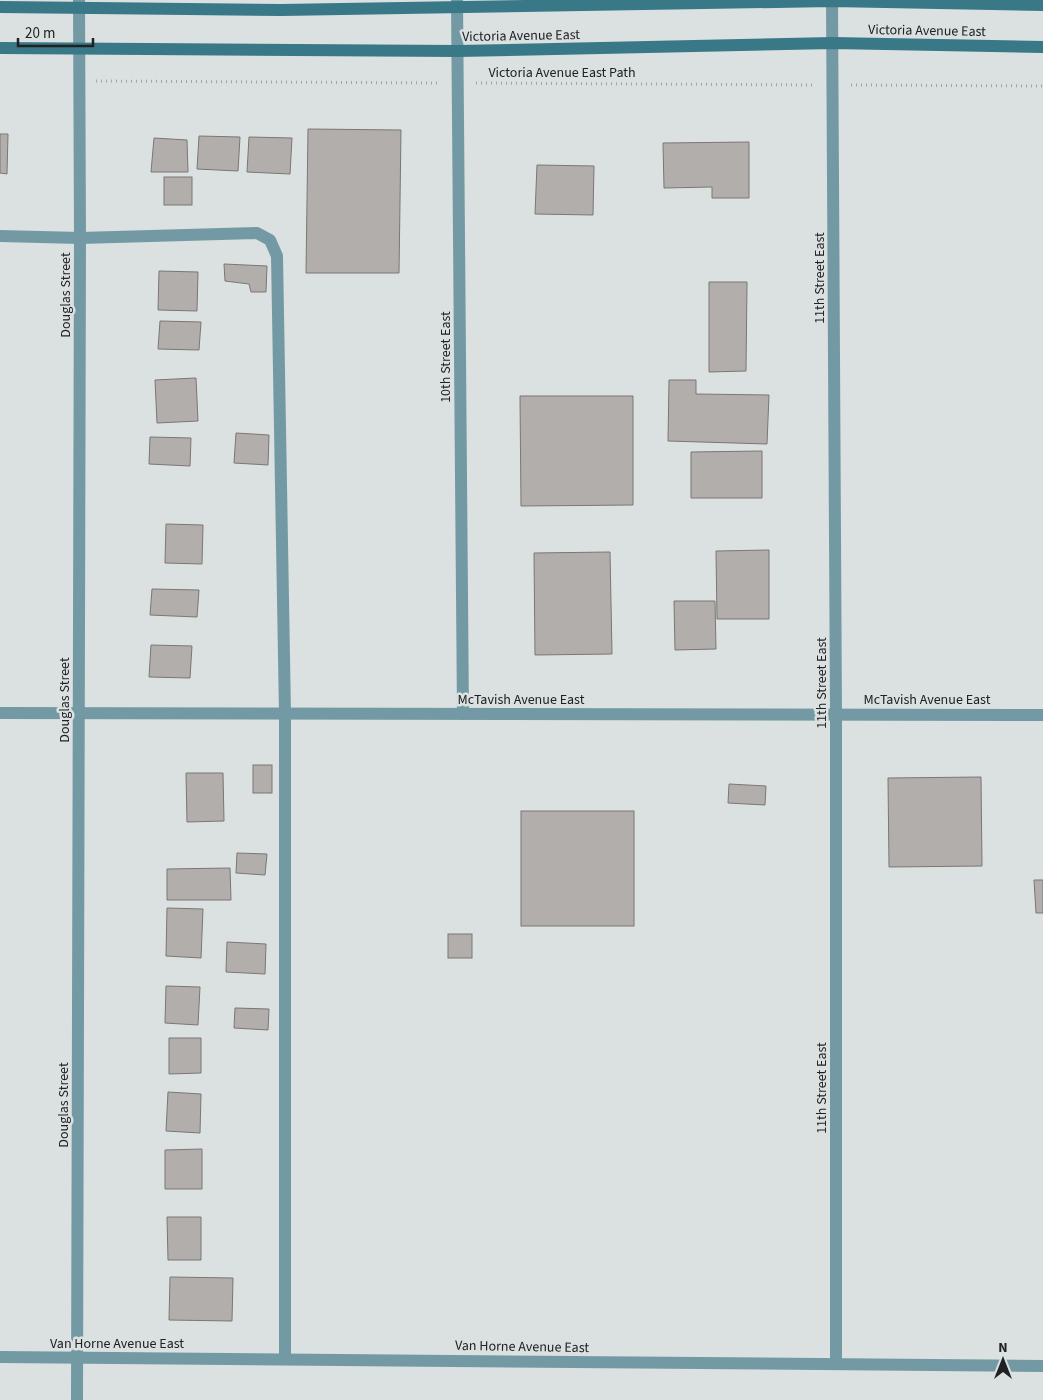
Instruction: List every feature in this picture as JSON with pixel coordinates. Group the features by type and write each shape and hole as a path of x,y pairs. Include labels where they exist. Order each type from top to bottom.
{"main road":[{"name":"Victoria Avenue East","path":"0,7 79,4 281,5 832,0 1043,5"},
{"name":"Victoria Avenue East","path":"0,48 79,47 458,51 833,43 1043,47"}],"street":[{"name":"11th Street East","path":"832,0 836,714 836,1364"},
{"name":"10th Street East","path":"457,3 463,714"},
{"name":"Douglas Street","path":"77,1400 79,4"},
{"path":"0,236 80,238 257,233 270,240 277,256 285,714 285,1358"},
{"name":"McTavish Avenue East","path":"0,713 1043,715"},
{"name":"Van Horne Avenue East","path":"0,1357 1043,1366"}],"path":[{"name":"Victoria Avenue East Path","path":"80,82 1043,86"}],"building":[{"path":"308,129 401,130 399,273 306,273"},
{"path":"0,134 8,134 7,174 0,173"},
{"path":"199,136 240,137 238,171 197,169"},
{"path":"249,137 292,138 290,174 247,172"},
{"path":"154,138 187,140 188,172 151,172"},
{"path":"749,142 749,198 712,198 712,187 664,188 663,143"},
{"path":"537,165 594,166 593,215 535,214"},
{"path":"164,177 192,177 192,205 164,205"},
{"path":"224,264 267,266 266,292 251,292 249,284 225,281"},
{"path":"159,271 198,272 197,311 158,310"},
{"path":"709,282 747,282 746,371 709,372"},
{"path":"160,321 201,322 199,350 158,349"},
{"path":"196,378 198,421 157,423 155,380"},
{"path":"669,380 696,380 696,394 769,395 767,444 668,441"},
{"path":"520,396 633,396 633,505 521,506"},
{"path":"236,433 269,435 268,465 234,463"},
{"path":"150,437 191,438 190,466 149,464"},
{"path":"762,451 762,498 691,498 691,452"},
{"path":"166,524 203,525 202,564 165,563"},
{"path":"769,550 769,619 717,619 716,551"},
{"path":"610,552 612,654 535,655 534,553"},
{"path":"152,589 199,590 197,617 150,615"},
{"path":"674,601 715,601 716,649 675,650"},
{"path":"151,645 192,646 190,678 149,677"},
{"path":"253,765 272,765 272,793 253,793"},
{"path":"186,773 223,773 224,821 187,822"},
{"path":"981,777 982,866 889,867 888,778"},
{"path":"729,784 766,786 765,805 728,803"},
{"path":"521,811 634,811 634,926 521,926"},
{"path":"237,853 267,854 265,875 236,873"},
{"path":"230,868 231,900 167,900 167,869"},
{"path":"1034,880 1043,880 1043,913 1036,913"},
{"path":"167,908 203,909 201,958 166,956"},
{"path":"448,934 472,934 472,958 448,958"},
{"path":"227,942 266,944 265,974 226,972"},
{"path":"166,986 200,987 198,1025 165,1023"},
{"path":"235,1008 269,1009 268,1030 234,1028"},
{"path":"169,1038 201,1038 201,1073 169,1074"},
{"path":"168,1092 201,1094 200,1133 166,1131"},
{"path":"202,1149 202,1189 165,1189 165,1150"},
{"path":"167,1217 201,1217 201,1260 168,1260"},
{"path":"170,1277 233,1278 232,1321 169,1320"}]}
